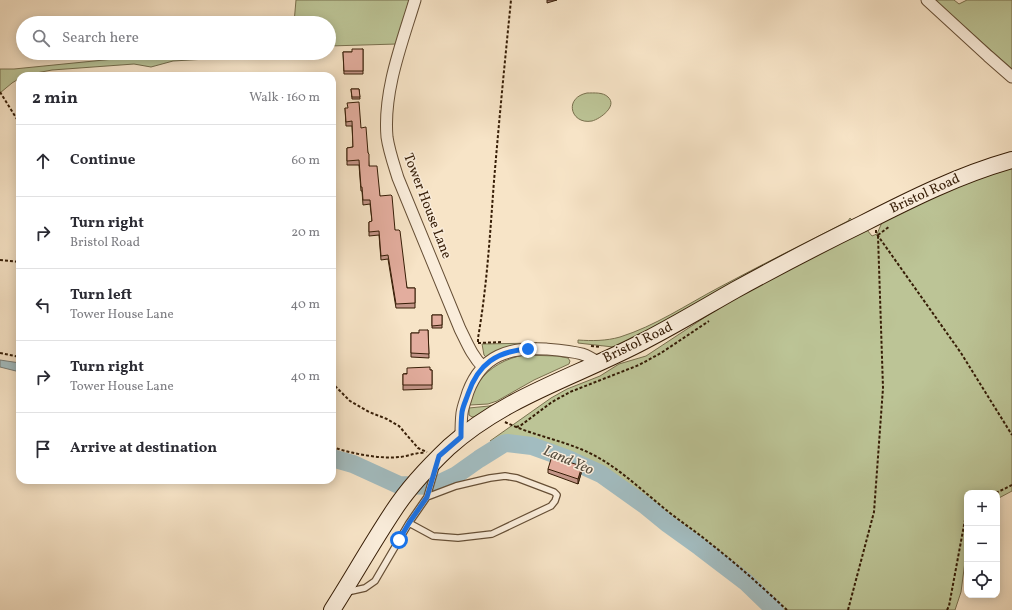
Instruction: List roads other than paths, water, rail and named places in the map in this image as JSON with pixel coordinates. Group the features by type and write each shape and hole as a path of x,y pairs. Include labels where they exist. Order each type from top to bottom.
{"main road":[{"name":"Bristol Road","path":"332,610 391,515 407,493 436,460 461,437 486,419 510,404 538,390 642,343 778,267 894,207 968,174 1012,160"}],"street":[{"name":"Tower House Lane","path":"415,0 391,85 387,107 386,120 389,147 398,178 460,329 476,360 483,367"},
{"path":"927,0 1012,77"},
{"path":"461,437 464,404 474,378 488,362 503,354 520,349 528,349 578,353 599,362"}],"lane":[{"path":"343,593 365,588 375,581 409,523 427,497 436,460"},
{"path":"409,523 433,536 458,538 492,534 551,506 557,495 548,489 517,478 505,476 456,486 427,497"}],"water":[{"path":"0,360 16,362 16,371 0,367"},
{"path":"336,455 354,461 350,468 336,463"}],"waterway":[{"name":"Land Yeo","path":"336,459 353,464 399,485 434,486 455,476 503,444 507,443 532,446 568,459 601,474 646,506 746,582 775,610"}]}
